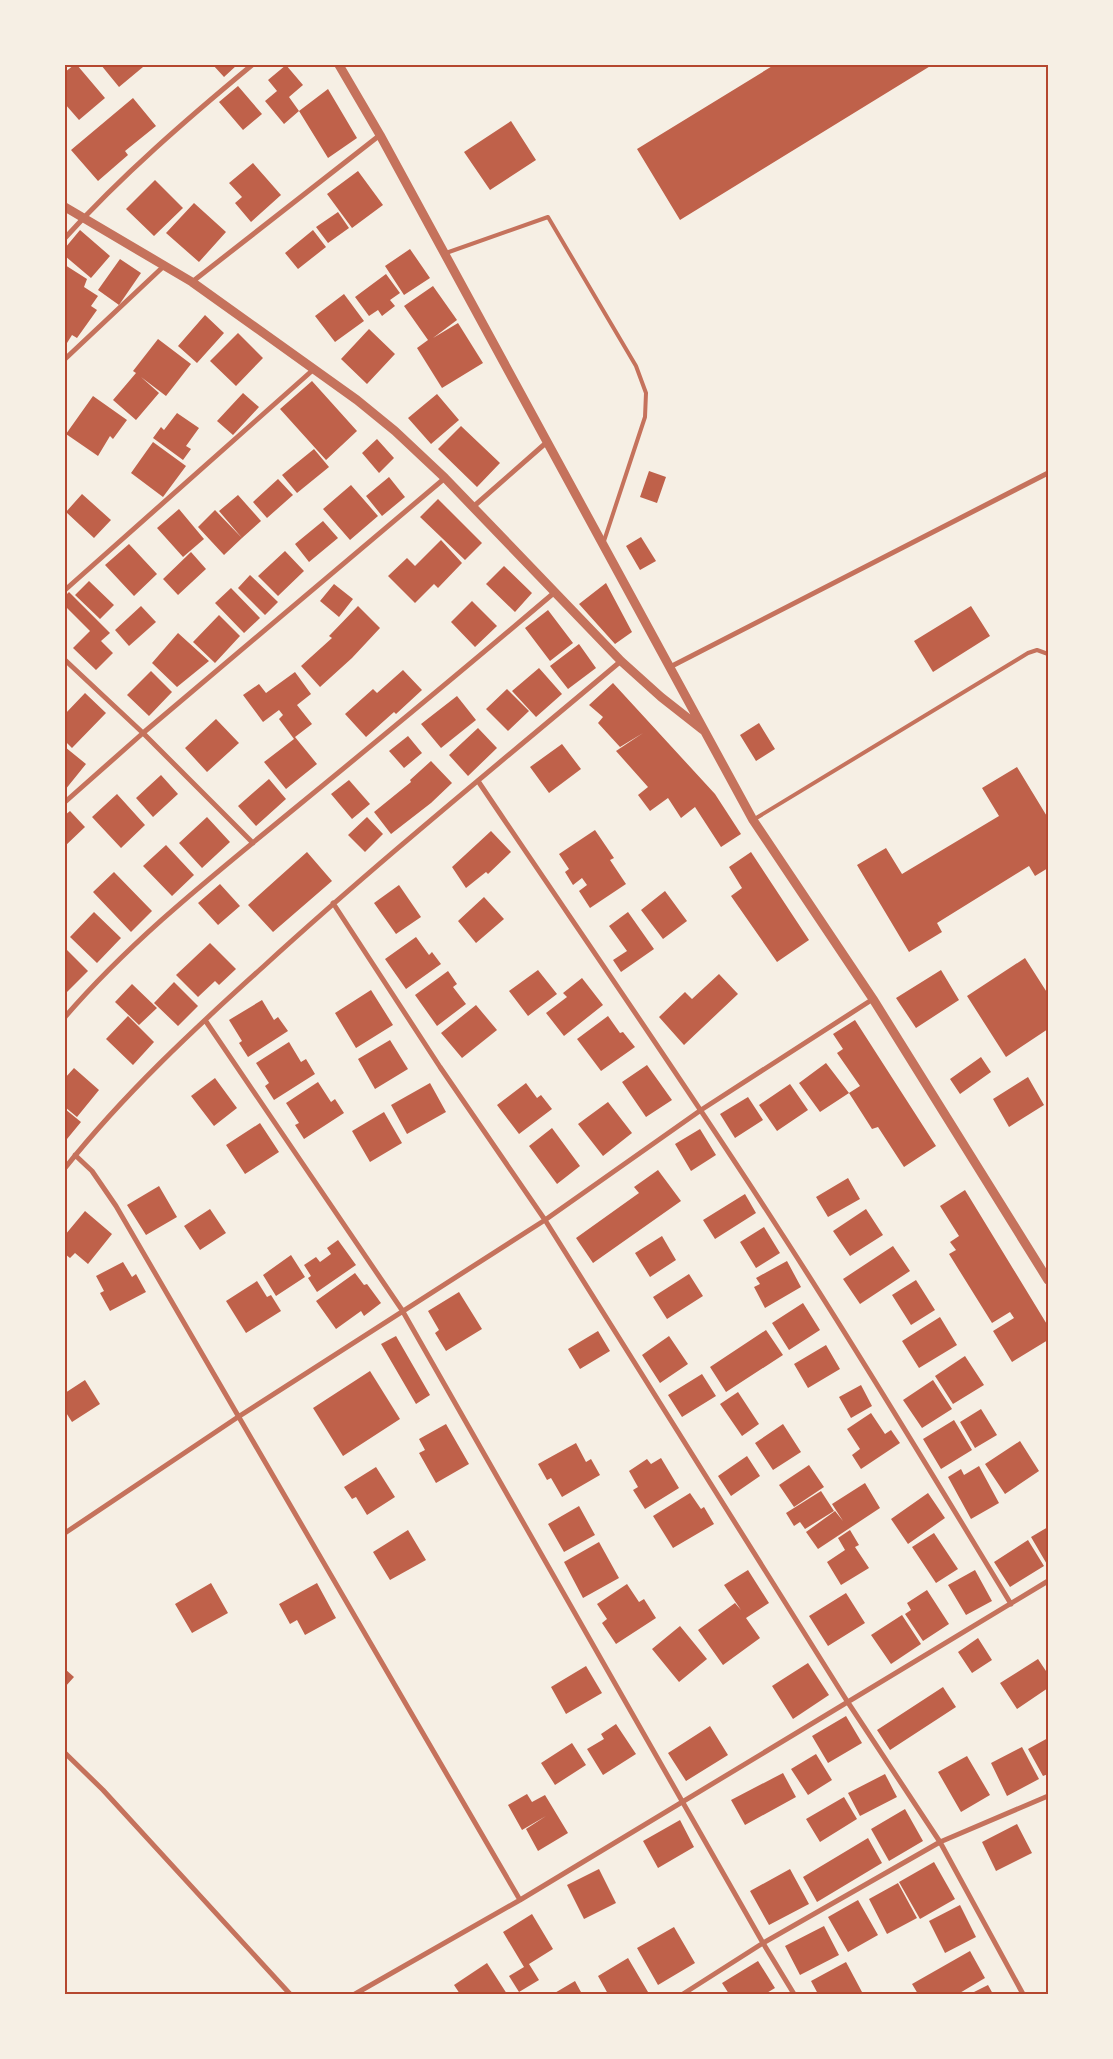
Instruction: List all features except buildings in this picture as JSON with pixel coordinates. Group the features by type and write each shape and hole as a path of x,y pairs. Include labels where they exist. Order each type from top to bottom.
{"street":[{"path":"65,238 84,217 170,136 252,65"},
{"path":"339,65 380,135 753,820 873,999 1048,1280"},
{"path":"192,282 380,135"},
{"path":"65,207 192,282 357,400 395,431 474,507 621,661 661,697 707,733"},
{"path":"65,359 165,265"},
{"path":"65,590 314,369"},
{"path":"474,507 547,442"},
{"path":"670,667 1048,473"},
{"path":"65,802 143,733 445,478"},
{"path":"65,1017 123,957 253,843 555,592"},
{"path":"65,660 143,733 253,843"},
{"path":"65,1168 140,1084 205,1020 333,903 621,661"},
{"path":"478,781 702,1110 855,1349 1011,1604"},
{"path":"333,903 440,1067 544,1220 847,1701 940,1842 1023,1994"},
{"path":"65,1533 238,1416 544,1220 702,1110 873,999"},
{"path":"205,1020 402,1310 763,1943 794,1994"},
{"path":"75,1155 92,1171 116,1206 520,1900"},
{"path":"355,1994 520,1900 1048,1581"},
{"path":"65,1753 104,1790 290,1994"},
{"path":"683,1994 763,1943 940,1842 1048,1796"}],"lane":[{"path":"444,254 548,217 636,366 646,393 645,417 603,546"},
{"path":"753,820 1028,653 1037,650 1048,654"}]}
